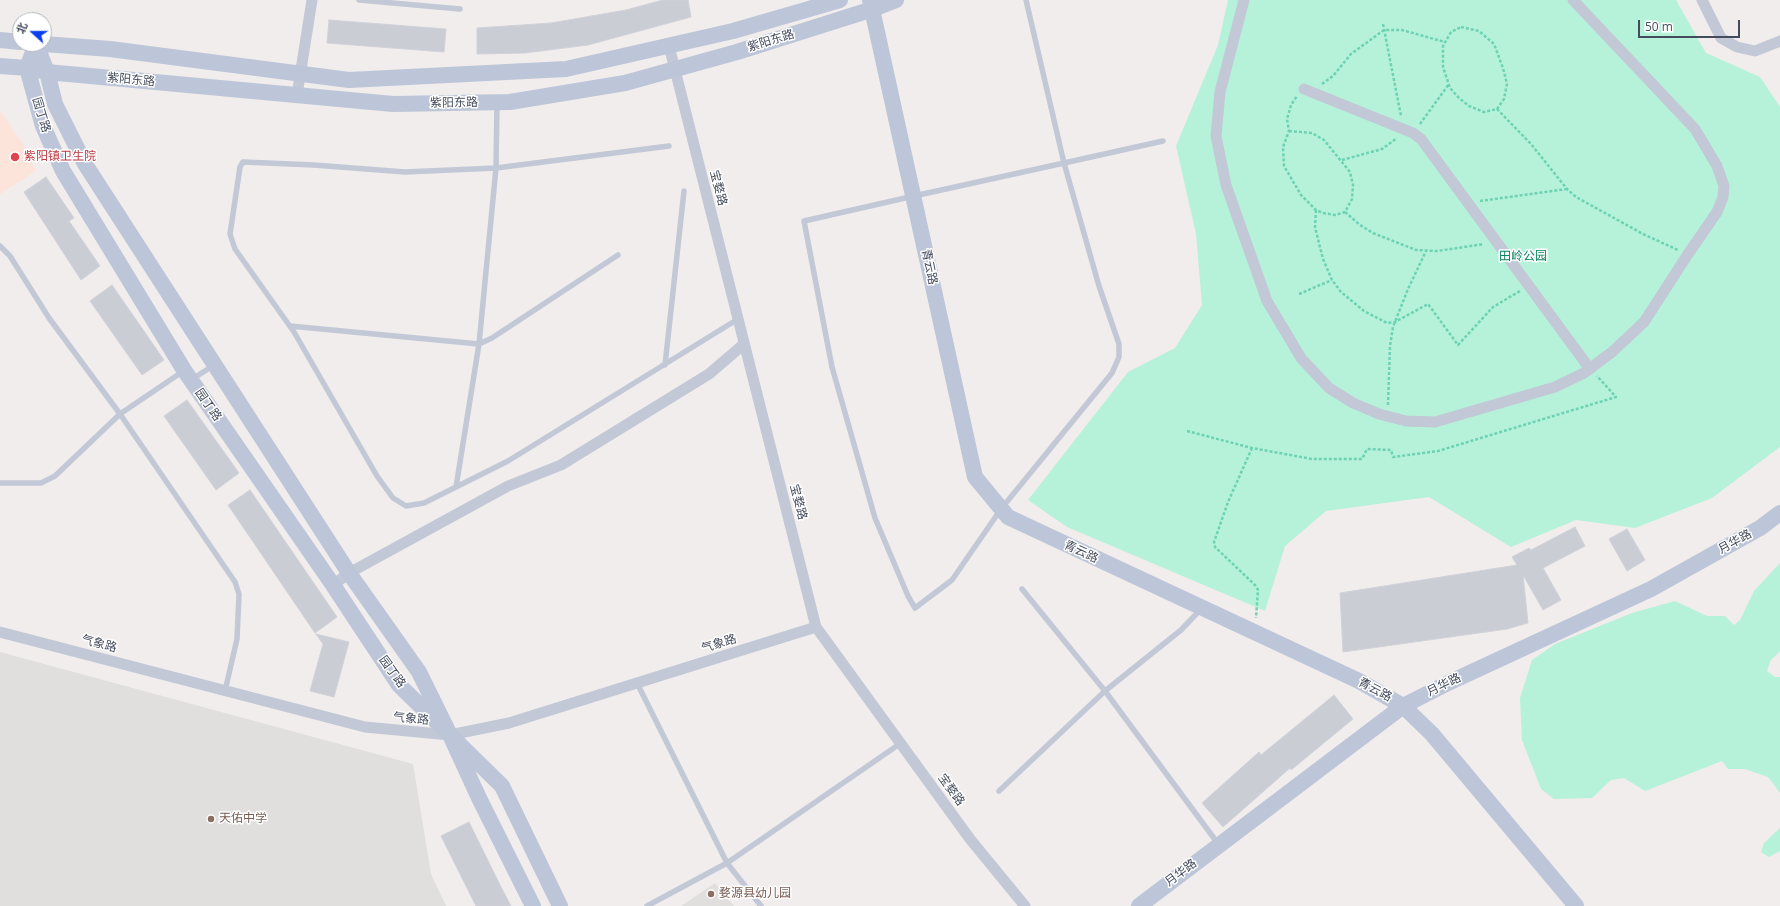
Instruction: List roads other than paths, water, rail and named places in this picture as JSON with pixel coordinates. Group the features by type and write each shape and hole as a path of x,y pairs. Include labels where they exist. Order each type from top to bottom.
{"main road":[{"name":"紫阳东路","path":"52,45 110,49 349,80 566,70 733,31 840,0"},
{"name":"紫阳东路","path":"0,66 27,68 47,72 392,104 510,102 625,83 675,69 872,5 896,0"},
{"name":"青云路","path":"872,5 975,476 1008,517 1381,692 1403,706 1432,734 1576,906"},
{"path":"0,40 12,41"},
{"name":"园丁路","path":"33,52 27,68 43,126 63,171 188,375 333,585 399,685 502,786 560,906"},
{"name":"园丁路","path":"39,52 47,72 55,104 85,164 349,573 419,672 450,735 478,798 533,906"},
{"name":"月华路","path":"1139,906 1403,706 1448,683 1651,589 1760,528 1780,513"}],"street":[{"path":"297,95 312,0"},
{"path":"1244,0 1220,92 1216,136 1226,185 1267,301 1301,358 1329,388 1353,403 1388,416 1406,421 1435,422 1555,387 1590,369 1612,352 1644,322 1717,212 1723,197 1724,186 1717,166 1695,129 1573,0"},
{"path":"1702,0 1721,38 1737,47 1755,51 1780,41"},
{"name":"宝婺路","path":"669,46 816,627 970,839 1025,906"},
{"path":"1304,88 1409,131 1421,139 1590,369"},
{"path":"333,585 349,573 508,486 561,465 709,374 744,344"},
{"name":"气象路","path":"0,632 365,727 450,735 509,723 816,627"}],"lane":[{"path":"359,0 460,9"},
{"path":"1026,0 1064,163 1099,286 1119,344 1119,357 1112,373 1001,509 952,580 915,608 908,596 875,518 864,480 832,367 804,221 914,196 1064,163 1164,141"},
{"path":"456,487 479,344 496,168 496,102"},
{"path":"669,146 496,168 405,172 314,165 243,162 240,168 230,234 234,249 290,326 377,476 393,498 406,506 424,503 508,461 738,319"},
{"path":"665,365 684,191"},
{"path":"0,246 10,256 49,318 120,414 235,582 239,594 238,639 225,691"},
{"path":"290,326 479,344 492,338 618,255"},
{"path":"0,483 41,483 55,476 120,414 188,375 214,365"},
{"path":"1022,590 1105,691 1219,845"},
{"path":"999,791 1105,691 1181,630 1202,608"},
{"path":"637,683 727,863 761,906"},
{"path":"647,906 727,863 901,743"}],"place":[{"name":"紫阳镇卫生院","path":"15,157"},
{"name":"天佑中学","path":"211,819"},
{"name":"婺源县幼儿园","path":"711,894"}],"park label":[{"name":"田岭公园","path":"1523,257"}]}
